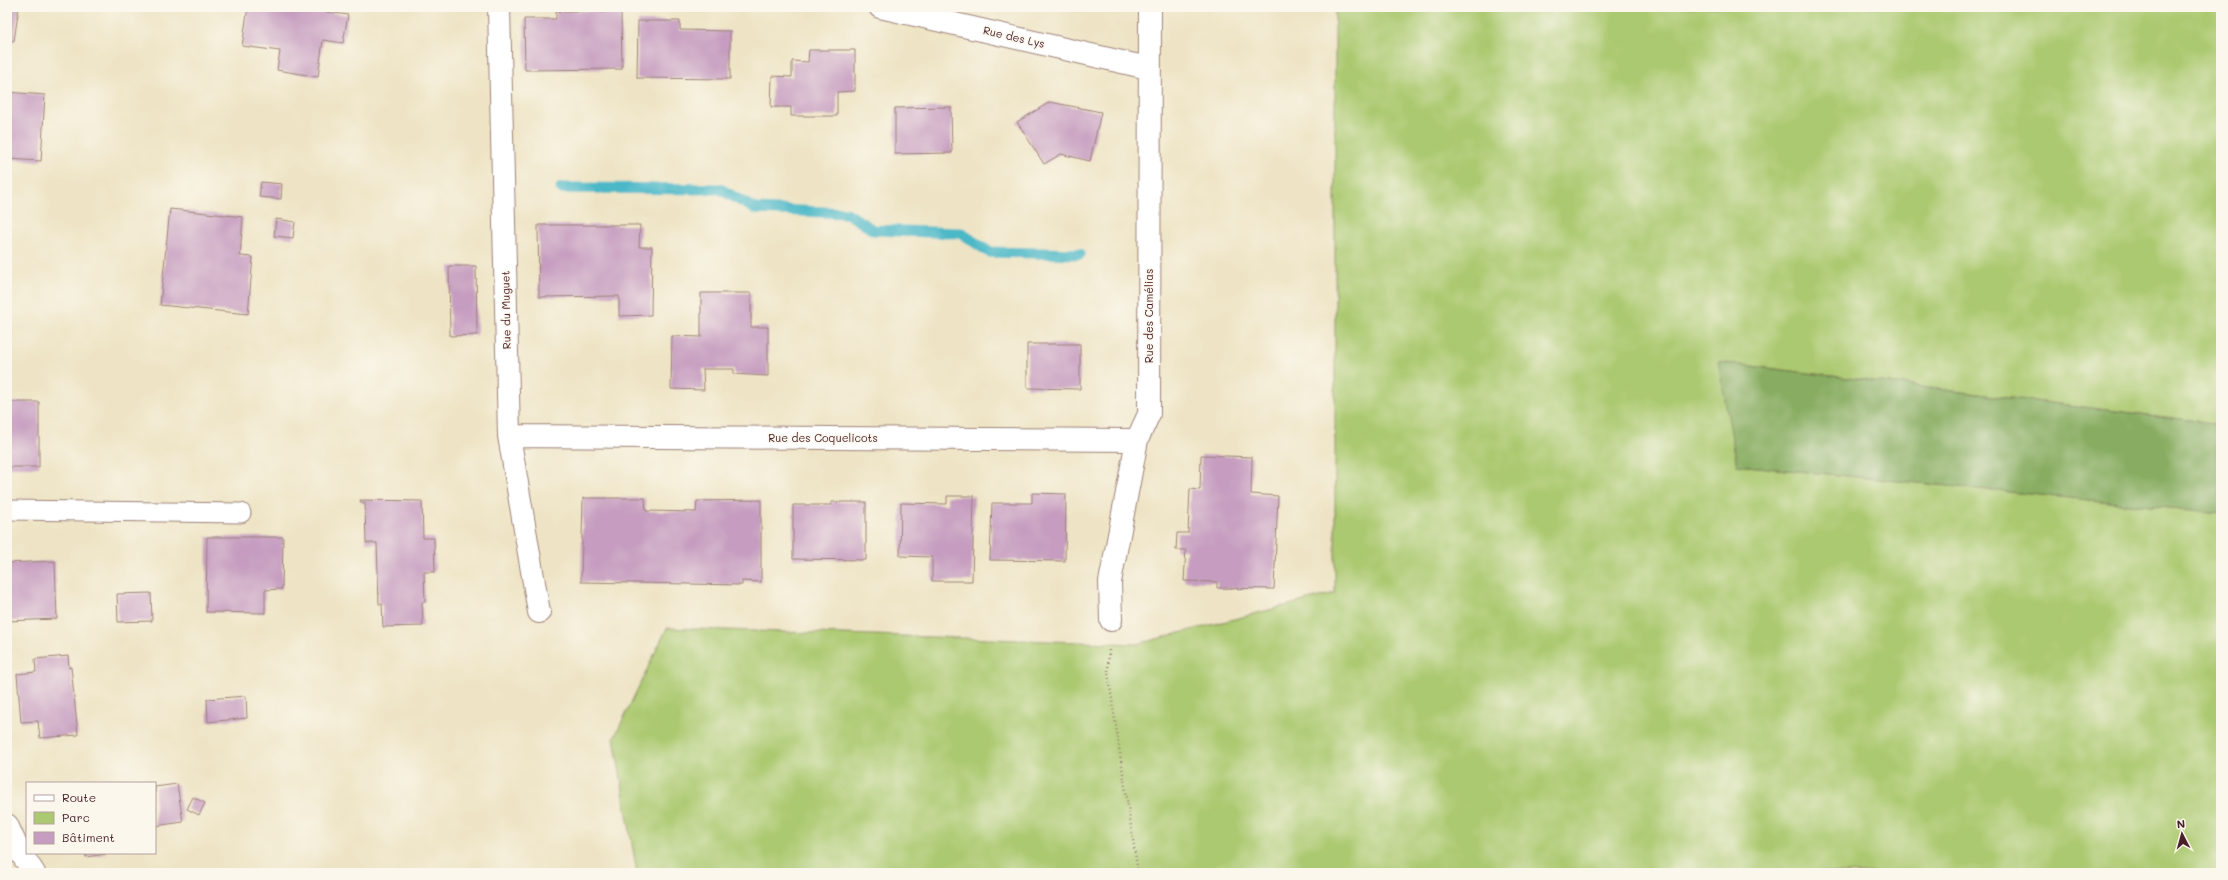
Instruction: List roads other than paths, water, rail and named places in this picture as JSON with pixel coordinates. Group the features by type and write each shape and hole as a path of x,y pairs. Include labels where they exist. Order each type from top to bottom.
{"street":[{"name":"Rue du Muguet","path":"499,7 509,436 539,612"},
{"name":"Rue des Lys","path":"880,7 1148,68"},
{"name":"Rue des Camélias","path":"1111,620 1110,582 1137,440 1149,414 1148,68 1150,7"},
{"name":"Rue des Coquelicots","path":"509,436 1137,440"},
{"path":"7,825 16,848 34,873"}],"lane":[{"path":"7,510 241,513"}],"waterway":[{"path":"561,188 720,189 755,209 847,213 873,230 961,233 989,252 1080,254"}]}
